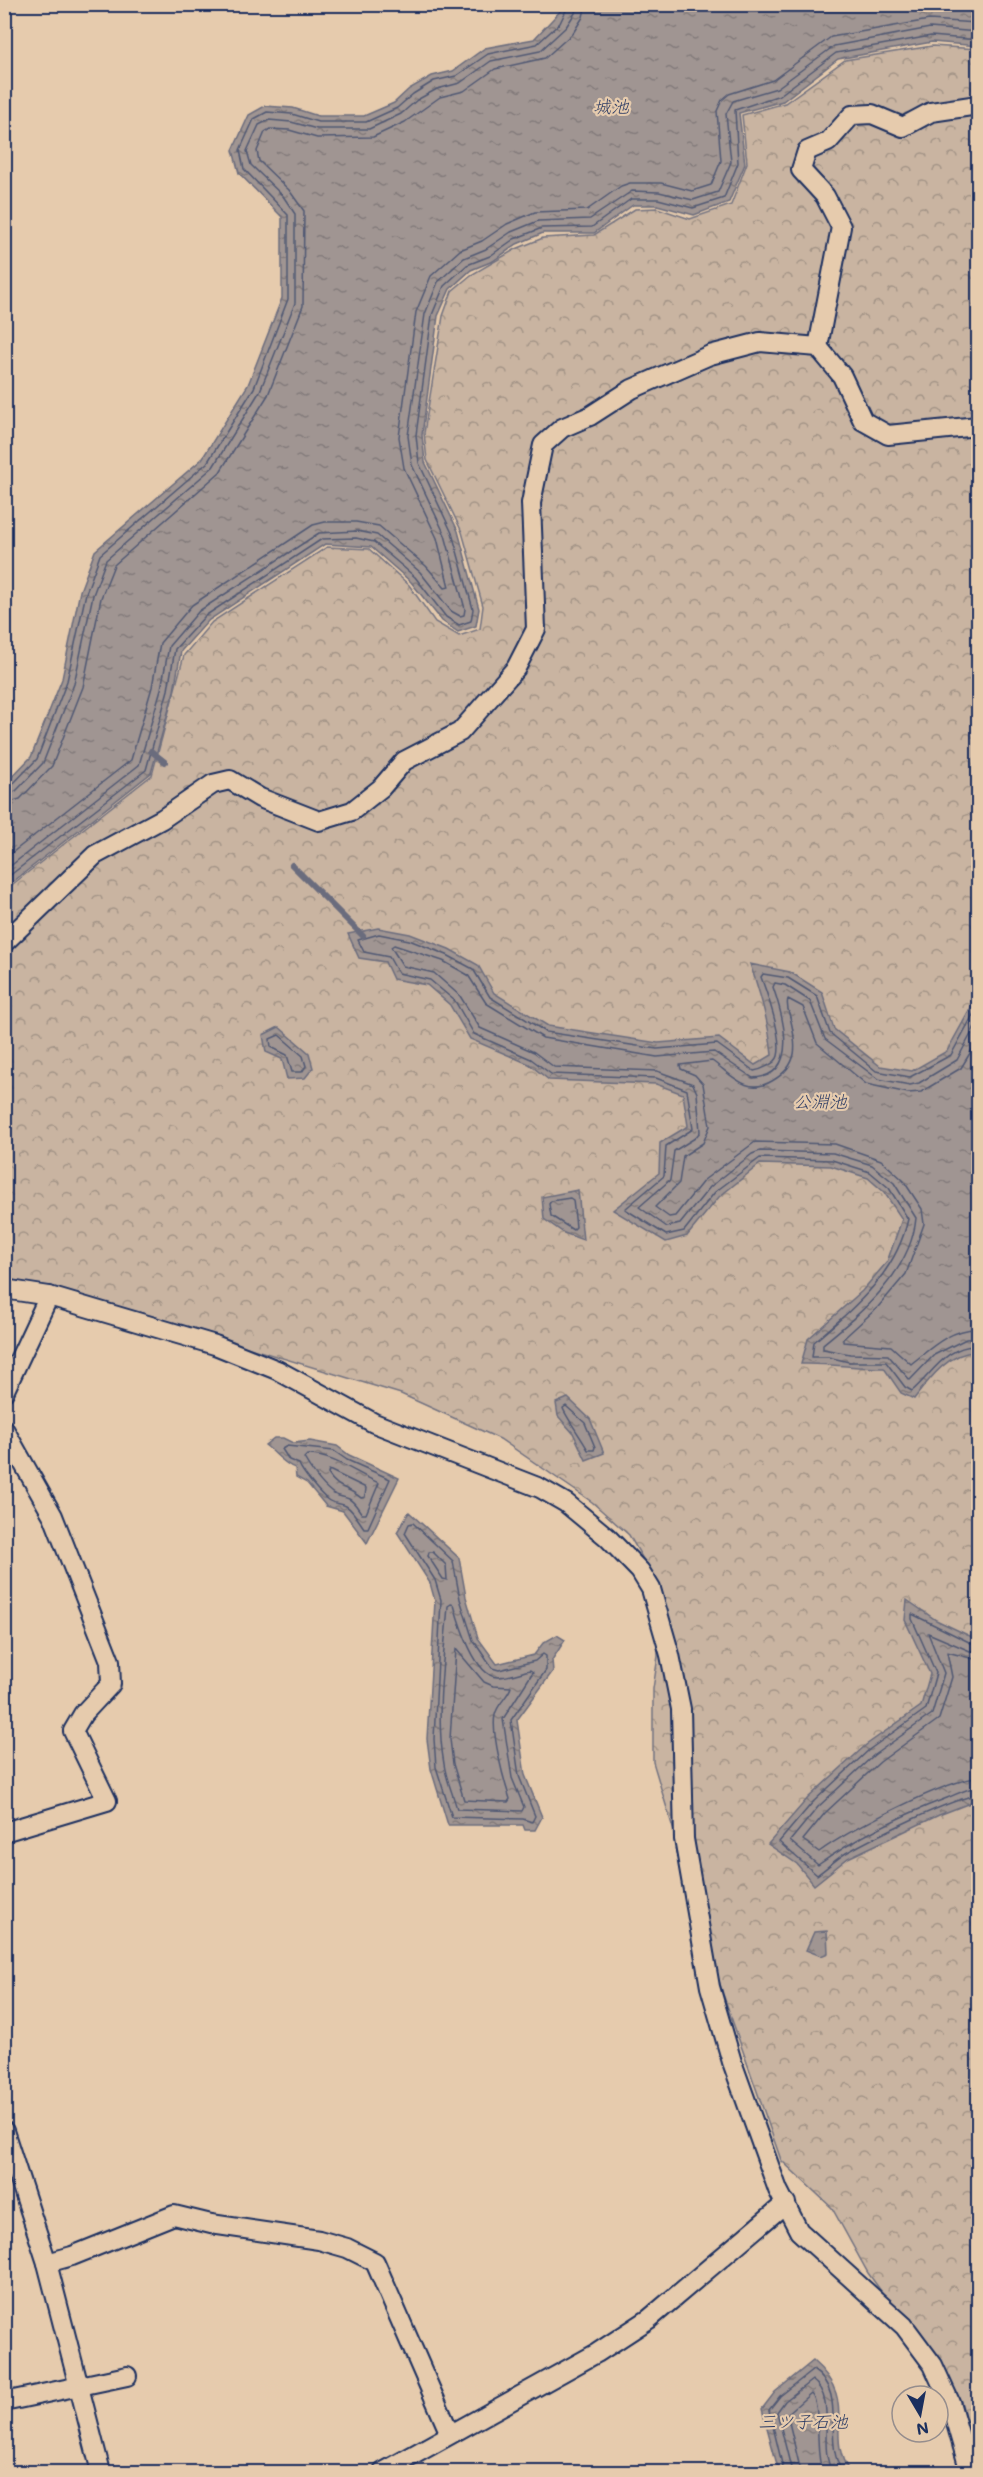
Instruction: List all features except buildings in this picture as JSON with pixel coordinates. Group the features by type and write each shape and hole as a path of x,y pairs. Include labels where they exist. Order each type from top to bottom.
{"street":[{"path":"818,347 841,227 825,196 801,170 807,151 828,142 852,115 872,114 903,127 931,112 978,105"},
{"path":"4,943 95,855 162,819 213,784 230,780 260,798 319,821 352,811 381,788 404,761 460,732 516,668 536,629 531,503 543,445 562,428 590,416 632,388 710,356 760,342 818,347 842,376 863,421 888,435 978,426"},
{"path":"4,1289 49,1296 216,1345 277,1370 374,1423 540,1488 566,1503 599,1530 640,1571 651,1589 670,1655 681,1709 684,1839 710,1987 732,2062 778,2190 799,2230 904,2326 933,2365 950,2402 970,2472"},
{"path":"4,1392 49,1296"},
{"path":"4,1429 53,1516 110,1661 111,1684 83,1714 73,1731 107,1801 4,1832"},
{"path":"4,2131 48,2263 101,2472"},
{"path":"393,2470 450,2434 597,2353 649,2319 786,2203"},
{"path":"48,2263 72,2256 174,2215 211,2224 319,2240 347,2248 375,2262 450,2434"},
{"path":"4,2402 127,2376"}],"green space":[{"path":"932,46 978,49 978,2466 961,2401 868,2273 832,2208 781,2160 723,1994 653,1762 653,1689 658,1656 654,1578 629,1535 592,1502 500,1439 401,1394 105,1304 5,1279 4,891 152,775 184,655 212,622 327,547 369,549 409,585 435,622 459,636 480,629 483,606 462,532 427,460 424,433 443,316 452,291 471,275 516,249 543,238 594,235 635,209 657,208 690,219 731,205 747,163 742,115 785,103 845,60"}],"water":[{"name":"城池","path":"566,5 978,5 978,46 932,42 838,59 783,101 739,113 745,164 729,202 694,215 657,205 633,205 594,233 543,233 517,244 493,261 471,270 450,289 438,316 422,435 425,462 458,531 479,609 476,626 458,632 442,621 411,582 371,547 325,544 209,620 181,651 174,691 151,773 5,888 5,784 31,757 62,679 80,591 95,551 202,459 248,385 282,298 282,217 239,173 233,150 249,115 265,106 293,108 318,116 364,116 394,103 409,89 432,76 453,71 485,48 534,39"},
{"name":"公淵池","path":"378,928 410,934 449,949 478,965 494,993 548,1026 658,1043 719,1038 755,1065 772,1055 764,1009 750,964 790,972 822,992 834,1029 880,1066 912,1071 947,1051 978,995 978,1352 958,1356 949,1361 933,1375 914,1399 901,1393 884,1368 801,1364 808,1339 862,1291 887,1262 902,1219 884,1192 868,1178 831,1166 760,1164 719,1197 687,1236 666,1242 613,1210 659,1173 660,1143 688,1126 683,1094 656,1084 549,1080 529,1064 470,1039 450,1005 427,985 393,979 385,962 359,958 348,934"},
{"path":"279,1027 309,1053 313,1068 305,1078 287,1079 282,1059 266,1052 263,1035"},
{"path":"578,1190 583,1240 564,1233 544,1219 542,1197"},
{"path":"568,1398 590,1419 604,1453 586,1460 573,1433 558,1416 556,1403"},
{"path":"274,1438 283,1438 293,1443 310,1441 337,1446 349,1455 399,1478 367,1543 343,1511 326,1506 307,1483 296,1477 295,1468 265,1445"},
{"path":"409,1512 459,1558 466,1597 478,1638 497,1664 534,1655 543,1643 557,1635 565,1640 552,1660 553,1671 517,1720 525,1775 542,1817 535,1830 525,1830 523,1825 448,1825 431,1769 427,1739 435,1601 430,1583 397,1532"},
{"path":"907,1600 936,1620 974,1638 978,1637 978,1800 939,1815 848,1858 814,1885 797,1864 768,1844 808,1798 866,1745 921,1706 930,1674 905,1620"},
{"path":"827,1931 828,1953 821,1956 806,1950 814,1932"},
{"name":"三ツ子石池","path":"813,2361 827,2376 835,2390 838,2404 839,2444 850,2472 779,2472 762,2409 775,2392"}],"waterway":[{"path":"151,751 165,762"},
{"path":"292,865 363,936"}]}
